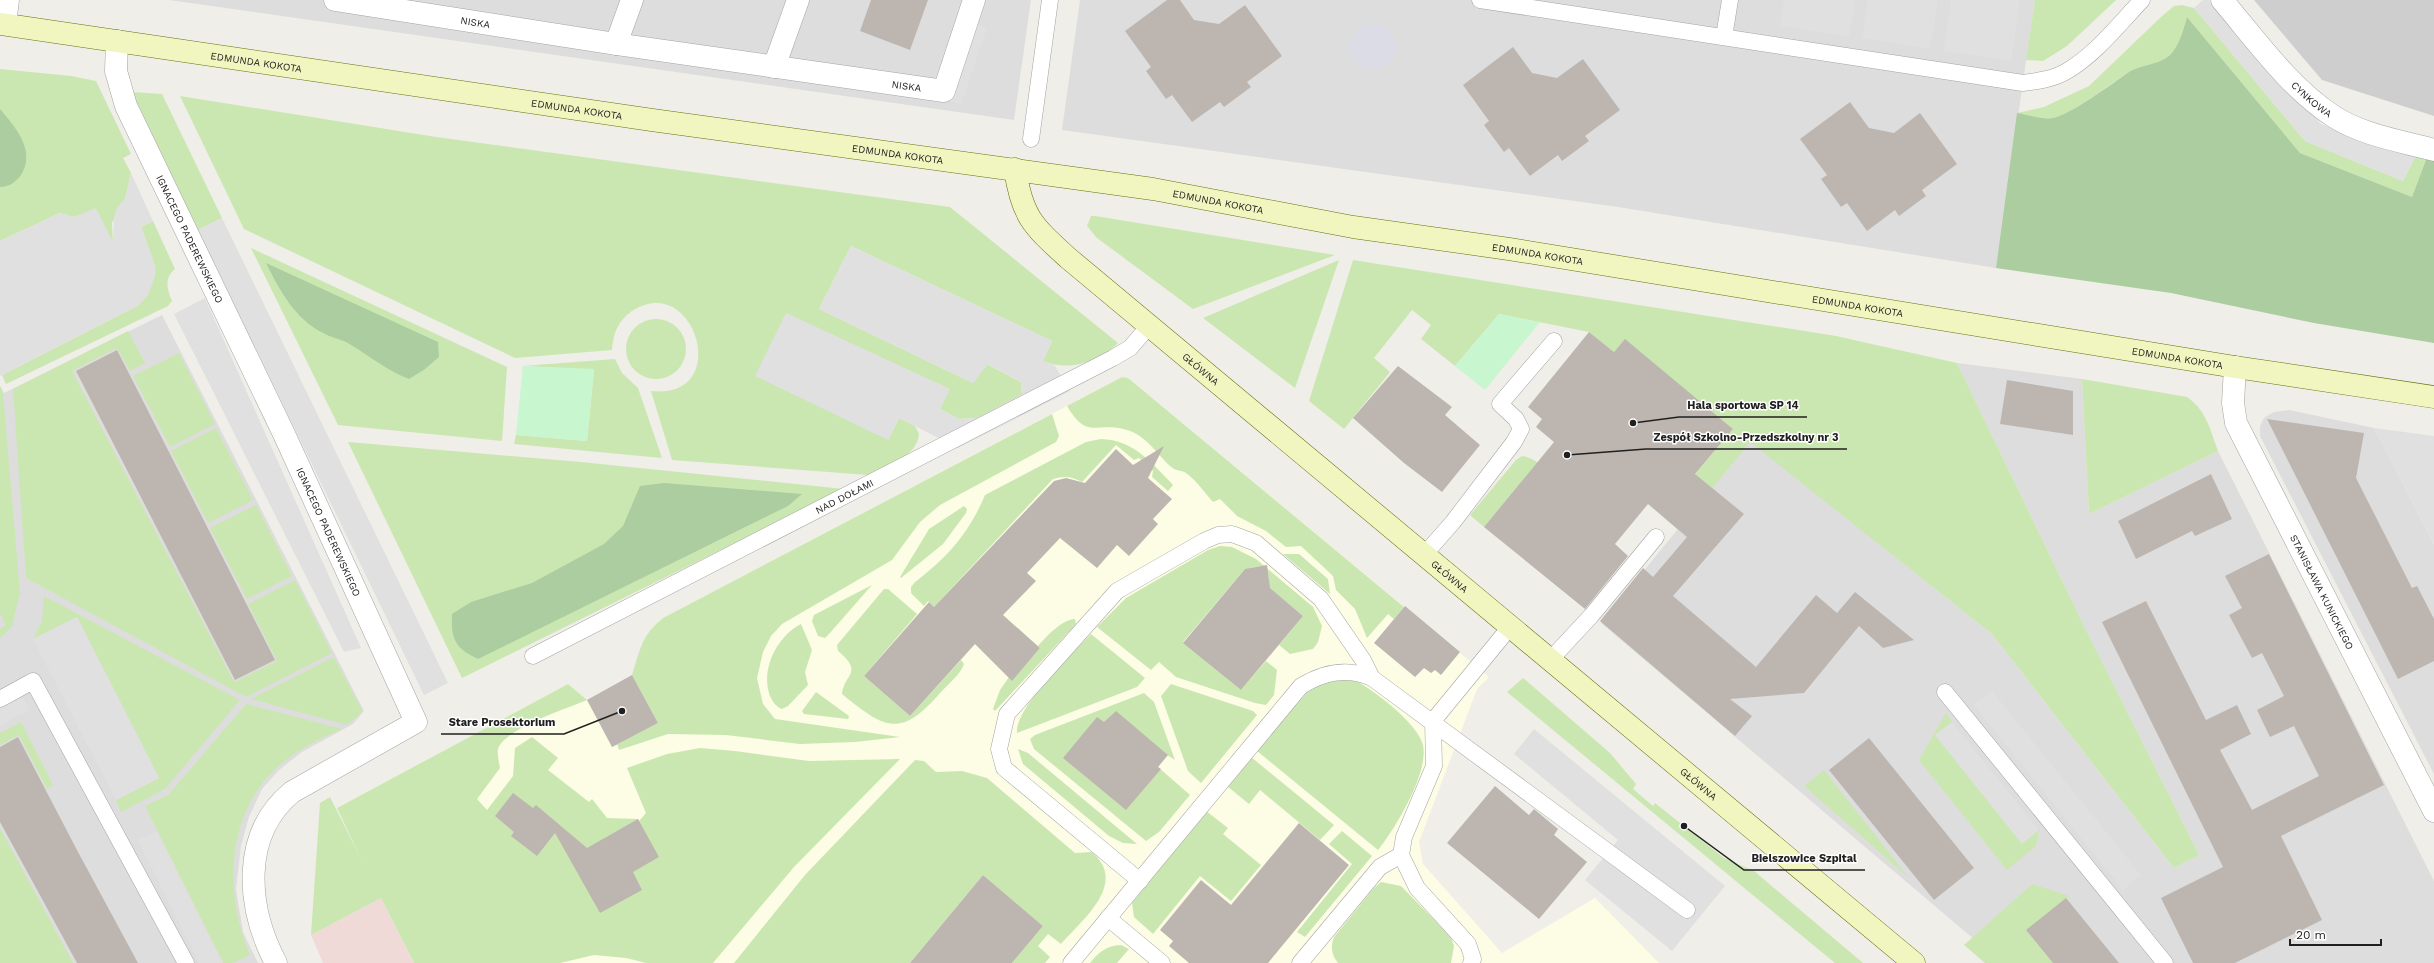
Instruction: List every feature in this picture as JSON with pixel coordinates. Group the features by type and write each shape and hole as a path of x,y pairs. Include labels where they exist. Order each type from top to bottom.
{"street":[{"path":"3,24 8,0"},
{"name":"NISKA","path":"335,0 616,44 944,91 974,0"},
{"path":"616,44 632,0"},
{"path":"774,67 798,0"},
{"name":"CYNKOWA","path":"2222,0 2303,94 2334,117 2370,132 2434,150"},
{"name":"EDMUNDA KOKOTA","path":"3,24 652,120 1153,189 1353,227 1516,250 2236,367 2434,397"},
{"name":"IGNACEGO PADEREWSKIEGO","path":"116,41 116,71 126,106 284,434 416,722 292,792 276,805 264,827 256,851 253,874 254,899 266,944 276,963"},
{"name":"GŁÓWNA","path":"1015,169 1020,202 1030,219 1068,258 1914,963"},
{"name":"STANISŁAWA KUNICKIEGO","path":"2236,367 2233,403 2236,423 2434,811"}],"lane":[{"path":"1031,139 1050,0"},
{"path":"1480,0 2023,83 2044,80 2066,72 2084,59 2142,0"},
{"path":"1724,37 1730,0"},
{"name":"NAD DOŁAMI","path":"533,656 1113,358 1130,348 1149,326"},
{"path":"1424,555 1453,522 1514,442 1521,429 1516,419 1500,404 1554,341"},
{"path":"1140,881 1004,768 999,749 1007,714 1117,591 1204,541 1218,535 1232,534 1256,543 1321,599 1363,660 1372,678"},
{"path":"1550,660 1591,616 1656,537"},
{"path":"1471,963 1473,959 1468,944 1417,888 1401,855 1404,837 1434,766 1433,721 1510,627"},
{"path":"1071,963 1301,686 1316,676 1348,671 1372,678 1433,721 1457,741 1687,910"},
{"path":"0,699 33,681 186,963"},
{"path":"1945,692 2165,963"},
{"path":"1300,963 1380,867 1401,855"},
{"path":"1108,918 1162,963"}],"shaded area":[{"path":"169,0 1031,0 1014,120"},
{"path":"1080,0 2035,0 1996,268 1618,207 1062,130"},
{"path":"1784,0 1855,0 1849,37 1780,26"},
{"path":"1868,0 1938,0 1930,49 1862,38"},
{"path":"1951,0 2020,0 2011,61 1944,51"},
{"path":"2203,0 2209,0 2321,124 2415,157 2403,181 2305,141 2194,8"},
{"path":"2254,0 2434,0 2434,116 2322,80"},
{"path":"976,24 987,28 961,105 950,101"},
{"path":"1368,24 1378,24 1386,28 1392,34 1396,42 1396,52 1392,60 1386,66 1378,70 1368,70 1360,66 1354,60 1350,52 1350,42 1354,34 1360,28"},
{"path":"131,173 153,221 141,227 155,265 154,279 148,295 139,305 0,376 0,241 60,213 74,217 96,208 113,242 114,216 118,206 125,199"},
{"path":"222,218 448,683 424,695 198,230"},
{"path":"851,246 1052,341 1043,361 1055,366 1070,391 958,448 899,418 888,440 755,376 786,313 950,389 940,409 959,419 977,418 1022,394 1021,382 988,364 973,383 819,309"},
{"path":"205,298 361,648 344,652 174,314"},
{"path":"162,315 364,711 353,724 302,752 279,770 262,789 249,817 241,846 236,889 243,932 258,963 0,963 0,386 4,393"},
{"path":"1957,363 2082,379 2089,514 2218,451 2434,881 2434,963 2002,963 1601,623 1750,441 1992,634 2174,868 2199,855 2084,626"},
{"path":"1122,377 1128,378 1489,677 1477,689 1419,842 1423,864 1502,953 1595,898 1659,963 414,963 337,808 568,684 587,700 613,747 657,723 652,627 663,618"},
{"path":"2289,410 2374,428 2434,544 2434,774 2260,436 2260,426 2264,418 2274,412"},
{"path":"2374,428 2434,436 2434,544"},
{"path":"77,617 159,778 116,800 33,639"},
{"path":"1992,691 2141,875 2123,890 1974,705"},
{"path":"22,696 29,710 0,725 0,706"},
{"path":"1952,722 2039,830 2022,844 1935,735"},
{"path":"1534,729 1725,886 1672,951 1585,880 1618,840 1514,754"},
{"path":"157,831 223,963 199,963 138,840"},
{"path":"381,898 414,963 323,963 311,935"}],"green space":[{"path":"2035,0 2116,0 2067,46 2043,61 2026,60"},
{"path":"2182,5 2194,8 2305,141 2403,181 2415,157 2427,157 2412,197 2300,153 2187,17 2177,46 2167,58 2134,69 2080,105 2060,116 2045,118 2017,113 2044,107 2089,86 2161,17 2174,6"},
{"path":"2187,17 2300,153 2412,197 2427,157 2434,159 2434,343 2314,323 2171,293 1996,268 2017,113 2045,118 2060,116 2091,98 2134,69 2167,58 2177,46"},
{"path":"0,69 71,76 96,81 131,154 123,158 131,173 125,199 112,223 113,243 74,217 60,213 0,241"},
{"path":"132,92 162,94 222,218 198,230"},
{"path":"180,96 436,137 950,207 1118,343 1111,350 1093,360 1083,363 1062,366 1043,361 1052,341 851,246 819,309 973,383 987,364 1021,382 1022,394 1018,398 977,418 959,419 940,409 949,389 786,314 888,440 899,418 915,426 919,434 913,449 892,465 868,475 672,460 651,391 677,388 692,377 698,359 696,339 688,321 673,307 654,303 632,311 623,319 617,328 612,350 515,358 244,229"},
{"path":"0,109 18,132 25,148 26,157 25,166 19,178 15,182 3,187 0,187"},
{"path":"1091,216 1335,255 1193,309 1097,238 1087,226"},
{"path":"153,221 175,269 169,276 168,280 168,288 172,301 168,306 6,384 2,375 139,305 154,279 155,271 152,257 141,227"},
{"path":"251,248 507,367 502,441 338,425"},
{"path":"1339,260 1295,388 1203,318"},
{"path":"1353,260 1836,336 1957,363 2084,626 2199,855 2174,868 1992,634 1750,442 1678,530 1661,515 1733,429 1625,340 1614,352 1589,332 1499,314 1455,366 1421,339 1431,325 1412,310 1374,358 1390,372 1344,429 1309,401"},
{"path":"266,263 438,342 439,357 425,369 409,379 394,372 348,343 323,333 304,320 283,294"},
{"path":"1499,314 1540,322 1485,390 1455,366"},
{"path":"656,319 673,324 681,332 686,349 681,366 673,374 656,379 639,374 631,366 626,349 631,332 639,324"},
{"path":"128,331 145,363 130,371 117,348 72,371 234,682 277,661 248,604 295,580 332,653 246,697 26,578 13,389"},
{"path":"179,353 215,424 170,447 133,376"},
{"path":"615,359 622,373 638,388 662,458 514,444 516,435 587,441 594,370 523,366"},
{"path":"523,366 594,369 587,441 516,435"},
{"path":"1122,377 1128,378 1404,607 1394,619 1388,614 1367,638 1355,609 1336,590 1333,576 1301,546 1286,547 1266,531 1237,516 1220,499 1213,502 1190,476 1184,472 1174,469 1147,442 1134,433 1116,428 1087,427 1074,417 1067,406"},
{"path":"2082,379 2187,397 2203,414 2210,428 2218,451 2089,514"},
{"path":"0,386 3,393 20,592 12,627 0,638 0,629 6,625 0,614"},
{"path":"1052,414 1059,436 1056,442 940,505 920,522 892,560 782,624 771,636 763,652 757,678 763,704 775,719 900,737 855,742 800,744 726,735 668,734 619,750 617,744 658,723 632,675 642,644 650,631 663,618"},
{"path":"216,428 253,500 208,523 171,451"},
{"path":"1101,439 1113,440 1133,448 1150,461 1173,485 1168,491 1152,477 1153,471 1139,458 1134,460 1116,445 1082,482 1068,477 1053,479 934,607 928,601 924,606 911,593 911,587 915,582 938,563 965,533 979,509 985,495 1086,442"},
{"path":"348,442 581,462 844,489 462,678"},
{"path":"1522,456 1536,461 1542,466 1567,496 1533,468 1484,527 1470,515 1516,460"},
{"path":"664,483 802,494 788,506 478,659 459,647 452,630 452,614 471,602 532,583 604,544 623,526 640,486"},
{"path":"256,505 292,576 247,599 210,528"},
{"path":"964,506 967,509 966,513 943,544 901,578 900,577 929,529"},
{"path":"1220,546 1232,547 1256,559 1313,607 1322,626 1318,642 1313,649 1290,654 1279,645 1303,616 1267,586 1269,582 1268,573 1261,566 1251,568 1249,571 1245,569 1183,642 1241,690 1266,661 1277,670 1274,695 1266,705 1255,703 1176,677 1159,662 1151,670 1097,627 1126,598 1208,550"},
{"path":"1283,554 1299,554 1328,579 1330,594"},
{"path":"872,585 825,638 818,636 812,621 814,615"},
{"path":"884,589 888,589 917,614 864,676 910,716 961,660 964,664 957,675 927,707 915,717 904,722 893,724 882,721 870,715 842,694 851,669 846,658 838,651 837,645"},
{"path":"44,596 240,700 165,789 121,812 116,800 159,778 77,617 33,639 42,621"},
{"path":"1075,619 1076,624 995,711 993,709 1000,690 1009,677 1012,680 1040,648 1038,646 1055,629 1065,622"},
{"path":"801,624 812,650 805,672 808,685 788,706 782,709 775,704 770,696 767,686 769,665 778,645 792,629"},
{"path":"1091,634 1145,678 1137,687 1017,733 1019,722 1025,709 1035,695 1046,681"},
{"path":"334,657 362,710 359,715 347,725 251,699"},
{"path":"1351,678 1393,707 1412,727 1419,736 1423,745 1421,770 1416,785 1393,829 1378,850 1257,751 1310,689 1320,682"},
{"path":"1523,678 1610,753 1636,784 1633,789 1653,806 1655,803 1724,858 1754,871 1863,963 1835,963 1507,692"},
{"path":"568,684 587,700 538,720 512,734 503,741 498,749 500,768 477,799 487,810 513,776 515,748 532,737 558,758 548,770 589,802 592,799 607,818 638,819 639,821 646,813 627,768 667,754 700,748 809,761 900,759 794,867 713,963 646,963 626,958 594,955 560,963 414,963 381,898 311,935 320,803 330,797 362,861 337,808"},
{"path":"1171,684 1253,711 1257,715 1201,783 1188,771 1161,696"},
{"path":"816,692 849,716 848,719 804,714 802,711"},
{"path":"1144,693 1154,702 1175,760 1167,755 1158,767 1190,795 1159,832 1146,841 1034,749 1030,739 1035,735"},
{"path":"246,704 342,729 307,746 285,760 259,788 248,807 240,827 235,849 234,892 237,914 250,955 233,963 223,963 145,806 168,795"},
{"path":"1946,713 1952,722 1935,735 2022,843 2039,830 2036,846 2007,870 1919,760"},
{"path":"21,722 53,785 47,789 19,735 0,745 0,733"},
{"path":"1018,749 1028,753 1137,844 1123,843 1109,836 1023,764"},
{"path":"1251,757 1334,825 1320,840 1260,790 1249,804 1227,786"},
{"path":"915,760 924,761 936,772 962,771 987,778 1075,853 1091,852 1101,862 1106,877 1100,898 1085,918 1061,944 1048,934 1038,946 1050,957 1045,963 1012,963 1043,926 983,875 910,963 734,963 805,875"},
{"path":"1824,770 1909,878 1804,786"},
{"path":"1206,811 1228,828 1223,834 1261,865 1231,901 1200,876 1153,934 1134,917 1132,903"},
{"path":"0,828 73,963 0,963"},
{"path":"1342,831 1372,856 1305,937 1297,932 1352,864 1329,844"},
{"path":"1381,882 1401,886 1451,937 1454,946 1451,963 1338,963 1332,951 1334,937 1373,889"},
{"path":"2032,884 2069,896 2026,930 2053,963 1985,963 1964,945"},
{"path":"1121,945 1129,949 1117,963 1090,963 1104,950"}],"building":[{"path":"871,0 928,0 910,50 860,31"},
{"path":"1167,0 1180,0 1194,20 1219,24 1245,5 1282,56 1247,82 1251,87 1224,107 1220,102 1192,122 1172,95 1166,99 1146,71 1151,67 1125,31"},
{"path":"1513,47 1532,73 1557,78 1583,59 1620,110 1585,136 1589,141 1562,161 1558,155 1530,176 1509,148 1504,152 1484,125 1489,121 1463,85"},
{"path":"1850,102 1869,128 1894,133 1920,113 1957,164 1922,190 1926,196 1899,216 1895,210 1867,231 1847,203 1841,207 1821,179 1827,175 1800,139"},
{"path":"1589,332 1614,352 1625,339 1733,429 1695,474 1744,514 1673,596 1756,667 1816,595 1837,613 1855,592 1914,640 1883,648 1859,626 1804,693 1730,699 1752,716 1735,736 1600,621 1643,568 1653,577 1687,537 1648,504 1615,544 1628,556 1585,609 1484,527 1554,442 1536,427 1542,419 1528,407"},
{"path":"117,350 275,660 235,680 76,371"},
{"path":"1398,366 1452,407 1445,415 1480,445 1442,492 1404,463 1353,418"},
{"path":"2007,380 2073,391 2073,435 2000,424"},
{"path":"2267,419 2364,433 2356,478 2412,588 2417,586 2434,619 2434,661 2398,679"},
{"path":"1164,446 1148,478 1172,499 1153,519 1158,524 1129,556 1117,545 1097,568 1060,538 1027,573 1036,581 1003,615 1040,648 1012,681 975,644 910,716 864,676 929,602 934,607 1054,481 1066,478 1085,483 1116,449 1133,465"},
{"path":"2211,474 2232,519 2195,536 2192,531 2136,559 2118,521"},
{"path":"2269,554 2384,785 2281,836 2322,920 2235,963 2193,963 2161,898 2223,867 2102,622 2146,601 2206,720 2237,705 2251,734 2220,750 2252,810 2319,776 2294,726 2270,737 2257,710 2284,696 2262,653 2252,658 2229,615 2242,608 2225,576"},
{"path":"1267,565 1270,588 1303,616 1241,690 1183,643 1245,569"},
{"path":"1405,606 1460,652 1441,675 1435,670 1431,673 1424,668 1415,677 1374,643"},
{"path":"632,675 658,723 612,747 587,700"},
{"path":"1116,711 1168,755 1158,767 1161,769 1126,810 1063,758 1097,717 1104,722"},
{"path":"18,737 138,963 77,963 0,822 0,747"},
{"path":"1869,738 1974,868 1934,900 1829,770"},
{"path":"1495,786 1529,815 1534,809 1558,829 1554,835 1587,862 1539,919 1447,843"},
{"path":"513,793 533,808 536,805 587,848 638,819 659,857 633,872 642,890 600,913 555,833 537,856 511,836 514,832 495,816"},
{"path":"1299,823 1349,865 1268,963 1189,963 1169,946 1173,941 1160,930 1201,880 1231,905"},
{"path":"983,875 1043,926 1012,963 910,963"},
{"path":"2066,898 2119,963 2053,963 2026,930"}],"place":[{"name":"Hala sportowa SP 14","path":"1633,423"},
{"name":"Zespół Szkolno-Przedszkolny nr 3","path":"1567,455"},
{"name":"Stare Prosektorium","path":"622,711"},
{"name":"Bielszowice Szpital","path":"1684,826"}]}
